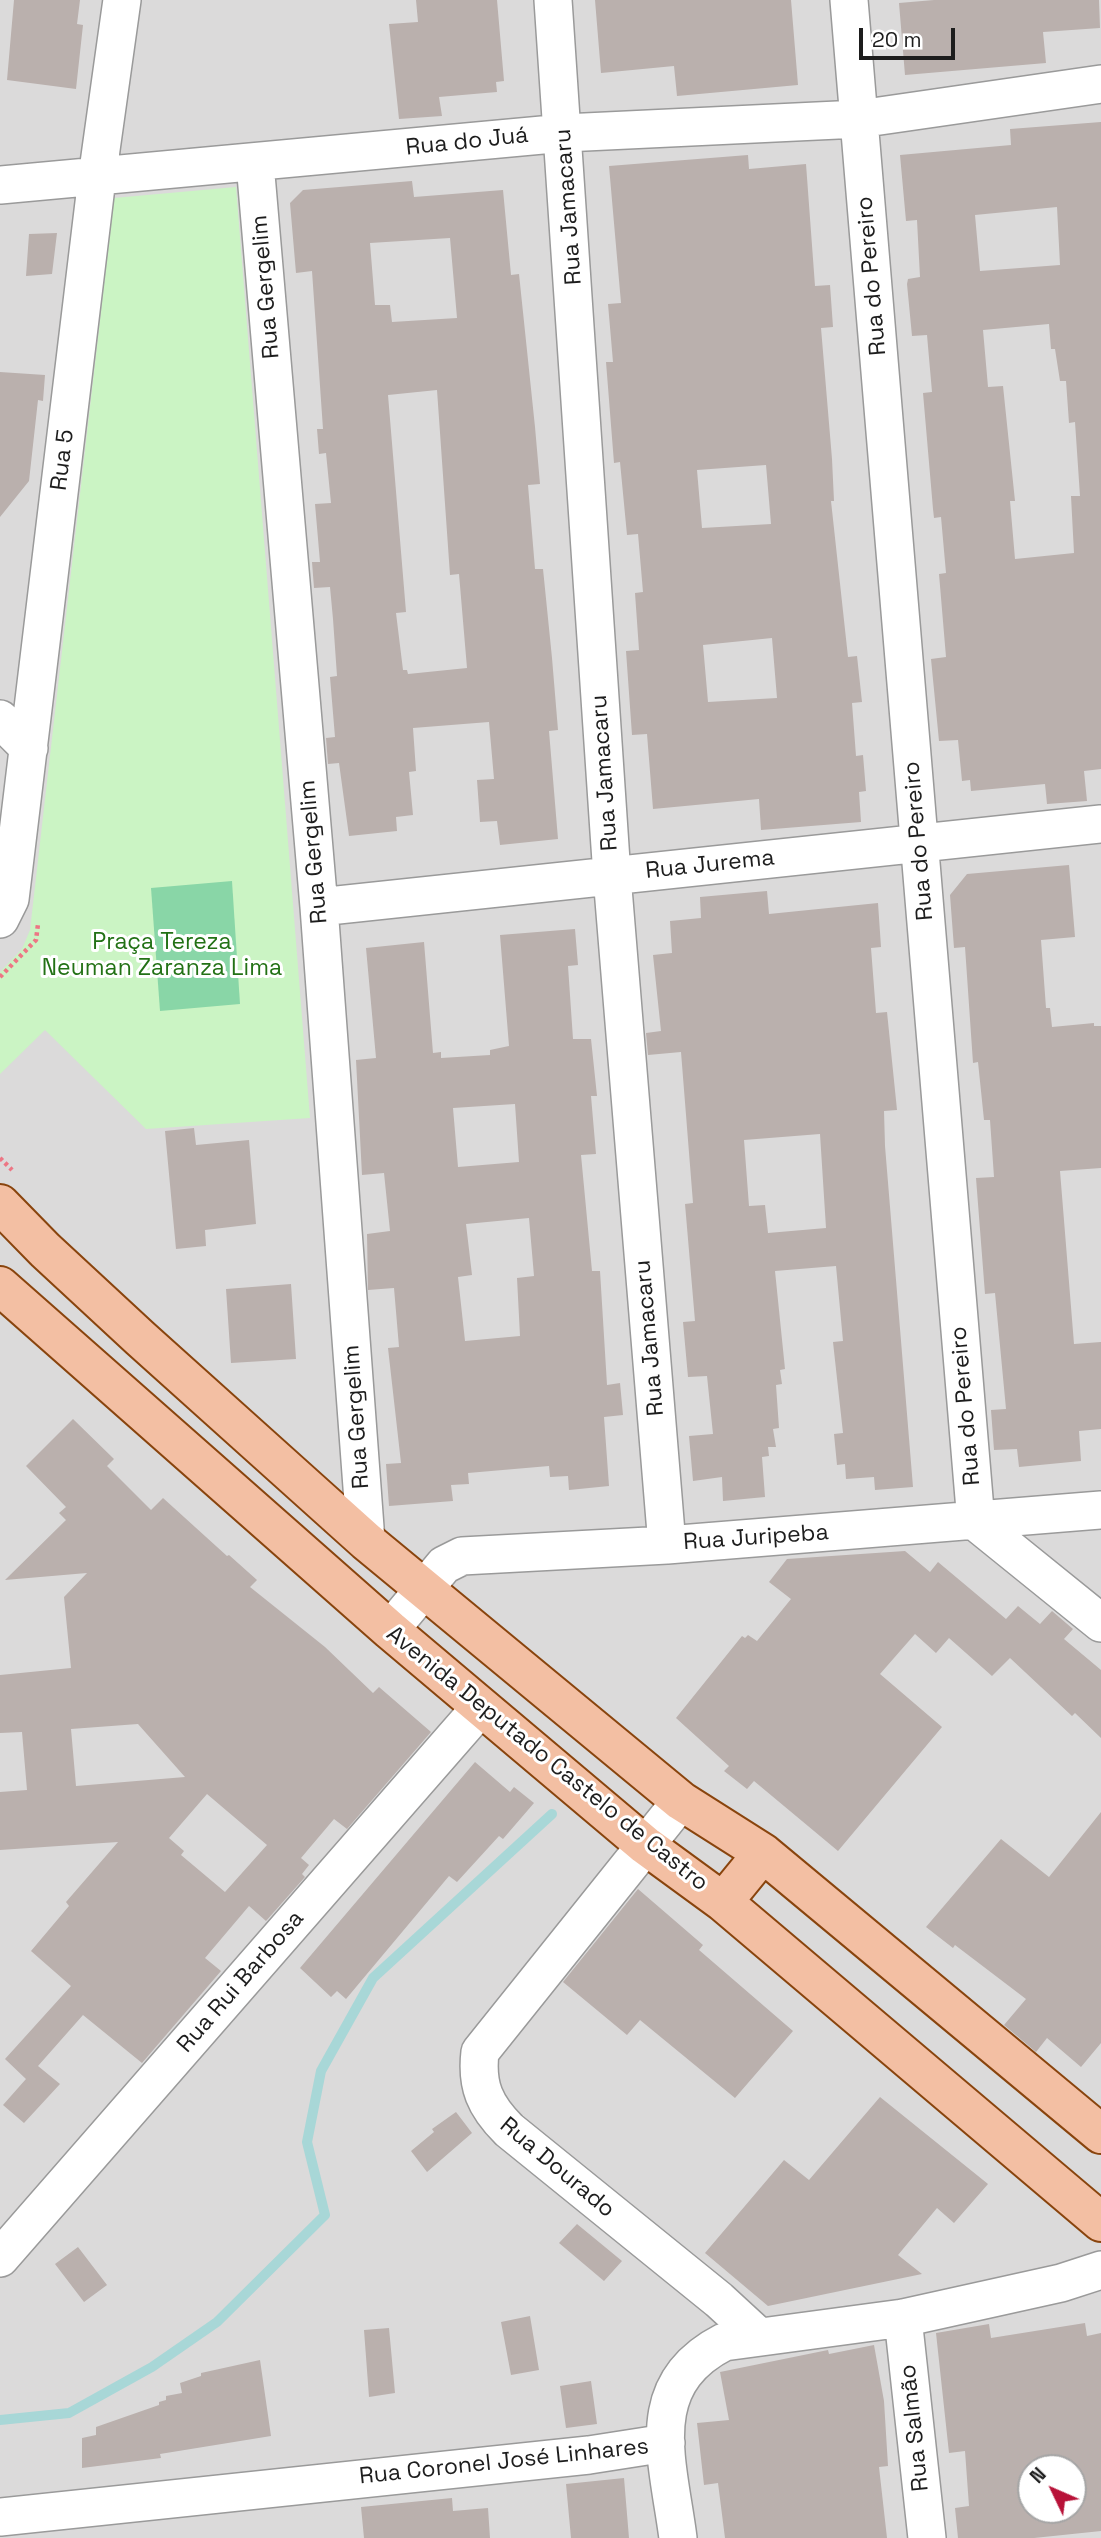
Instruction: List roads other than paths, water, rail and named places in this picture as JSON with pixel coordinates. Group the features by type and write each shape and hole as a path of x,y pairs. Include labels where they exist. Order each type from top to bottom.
{"main road":[{"path":"0,1204 45,1251 366,1541 681,1801 763,1853 1101,2134"},
{"name":"Avenida Deputado Castelo de Castro","path":"0,1287 390,1630 645,1845 723,1902 1101,2222"},
{"path":"723,1902 763,1853"}],"street":[{"name":"Rua 5","path":"0,919 10,899 97,178 122,0"},
{"name":"Rua Jamacaru","path":"554,0 612,876 667,1545"},
{"name":"Rua do Pereiro","path":"849,0 976,1522"},
{"name":"Rua do Juá","path":"0,186 564,133 859,119 1101,84"},
{"name":"Rua Gergelim","path":"256,163 318,907 366,1541"},
{"path":"0,719 29,748"},
{"name":"Rua Jurema","path":"318,907 1101,824"},
{"name":"Rua Juripeba","path":"390,1630 444,1565 462,1556 667,1545 1101,1510"},
{"path":"976,1522 1101,1623"},
{"name":"Rua Rui Barbosa","path":"0,2258 481,1707"},
{"name":"Rua Dourado","path":"681,1801 480,2052 478,2071 481,2092 491,2112 509,2130 719,2300 757,2335"},
{"name":"Rua Coronel José Linhares","path":"0,2517 589,2455 666,2443 669,2396 680,2375 700,2354 724,2342 757,2335 903,2318 1061,2283 1101,2270"},
{"name":"Rua Salmão","path":"903,2318 927,2538"},
{"path":"666,2443 678,2538"}],"waterway":[{"path":"0,2420 69,2413 152,2367 217,2322 325,2215 307,2142 321,2071 373,1978 552,1814"}],"park label":[{"name":"Praça Tereza Neuman Zaranza Lima","path":"162,956"}]}
